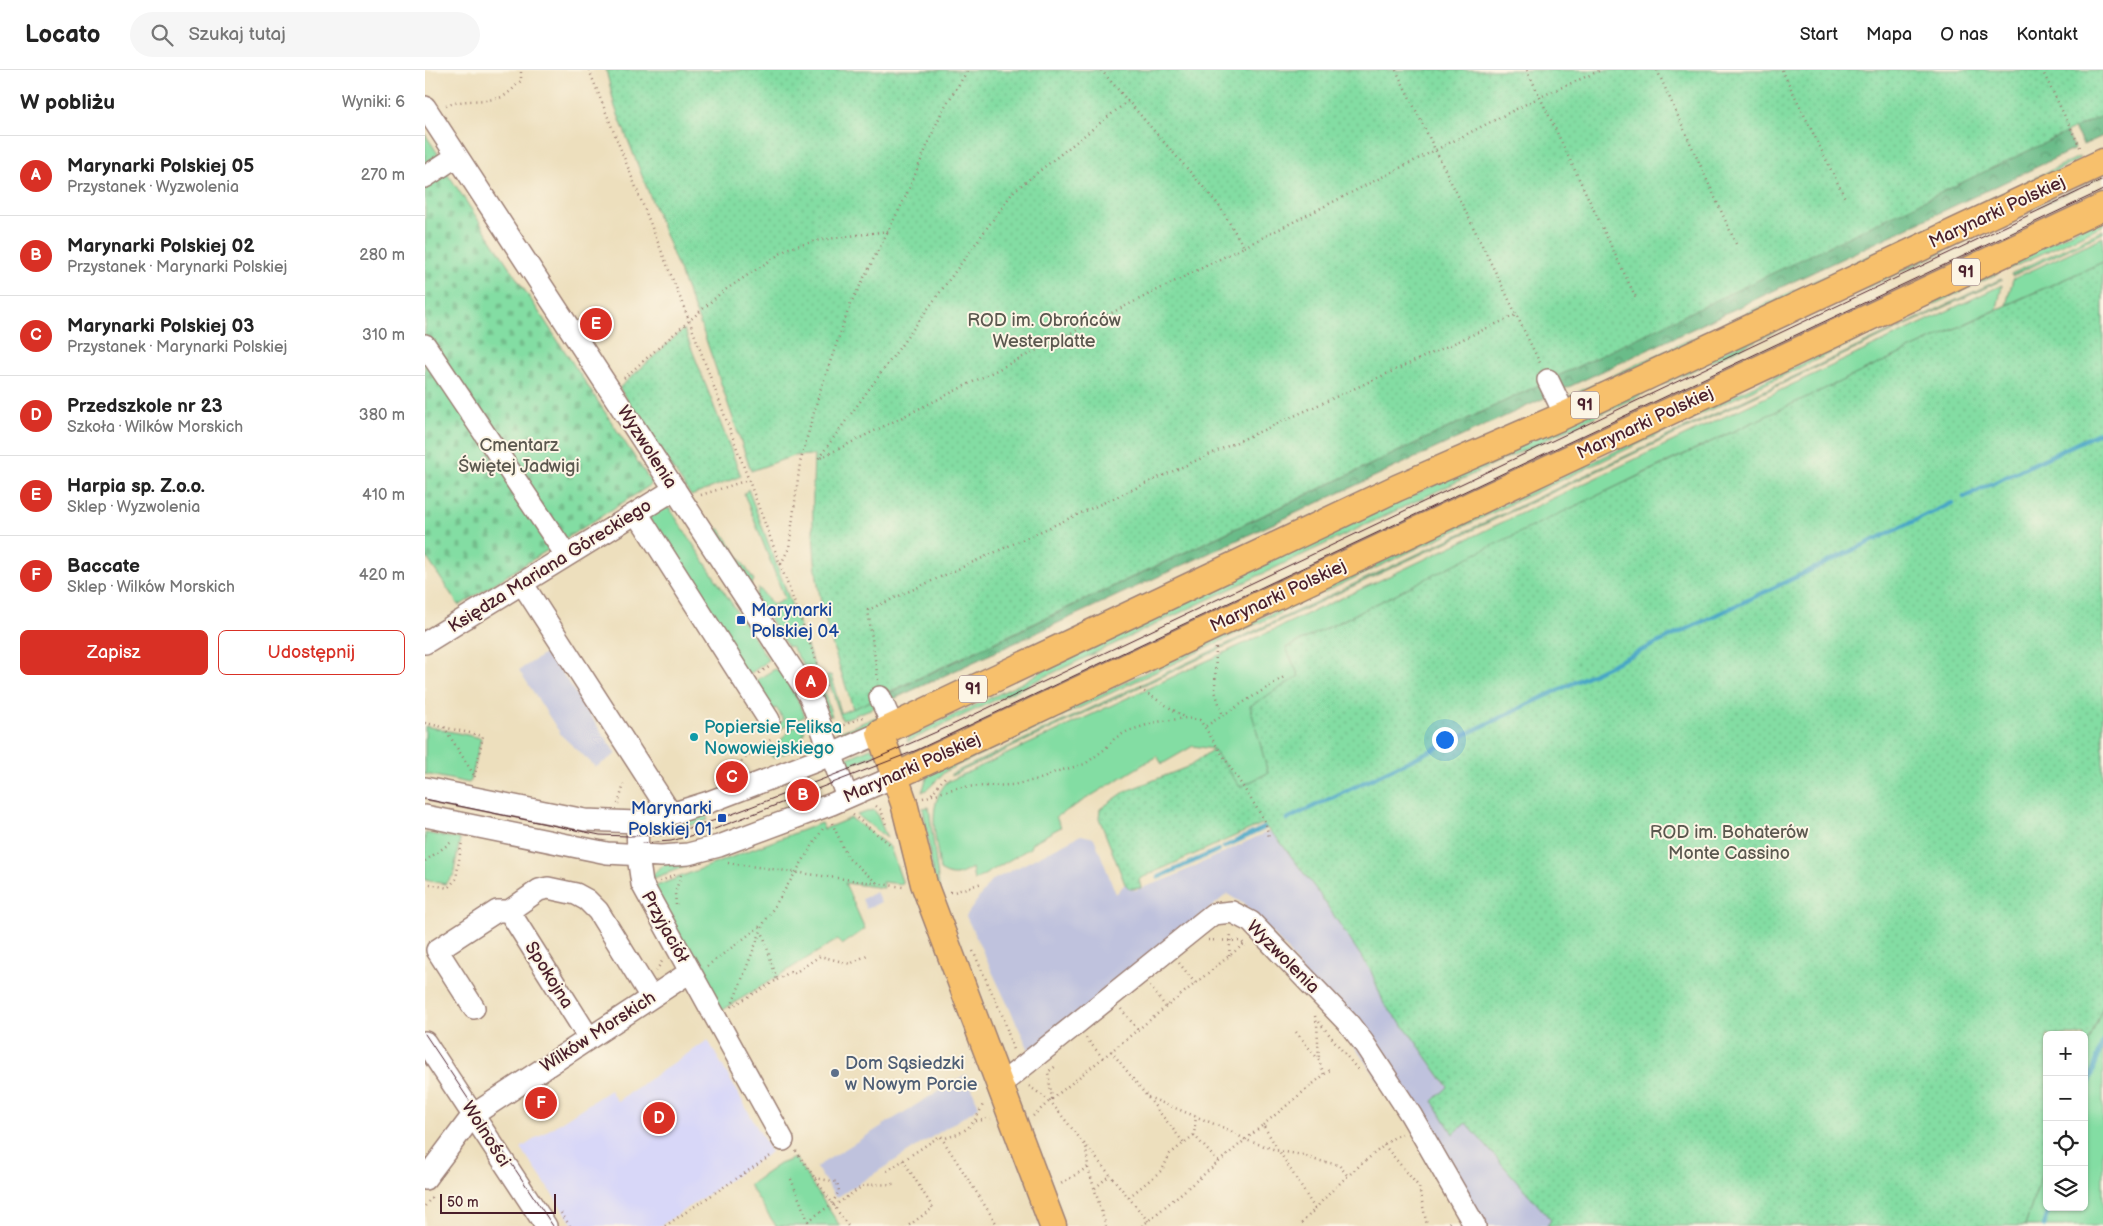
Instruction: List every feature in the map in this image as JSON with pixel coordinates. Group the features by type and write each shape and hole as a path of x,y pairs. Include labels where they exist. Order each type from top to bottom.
{"main road":[{"name":"Marynarki Polskiej","path":"887,730 1397,488 1565,415 2103,162"},
{"name":"Marynarki Polskiej","path":"896,776 2103,207"},
{"path":"887,730 896,776 924,884 1007,1084 1053,1226"}],"street":[{"name":"Wyzwolenia","path":"429,113 799,678 810,697 848,805"},
{"path":"425,177 457,156"},
{"path":"425,345 560,546"},
{"path":"1547,380 1565,415"},
{"name":"Księdza Mariana Góreckiego","path":"425,643 637,512 679,496"},
{"path":"637,512 777,728"},
{"path":"522,583 671,814"},
{"path":"880,697 887,730"},
{"name":"Marynarki Polskiej","path":"425,788 585,820 637,822 709,802 887,730"},
{"name":"Marynarki Polskiej","path":"425,816 607,854 638,856 688,854 848,805 896,776"},
{"name":"Przyjaciół","path":"637,822 638,856 642,884 695,972 784,1148"},
{"path":"474,1008 437,950 497,911 509,911 539,890 548,888 576,894 587,900 598,911 651,998"},
{"name":"Spokojna","path":"509,911 589,1038"},
{"name":"Wyzwolenia","path":"1007,1084 1039,1055 1213,914 1232,912 1251,922 1349,1024 1411,1114 1475,1226"},
{"name":"Wilków Morskich","path":"425,1179 473,1115 651,998 695,972"},
{"name":"Wolności","path":"425,1042 546,1226"}],"path":[{"path":"429,113 455,102 503,96 521,81 521,70"},
{"path":"589,70 689,320 829,694"},
{"path":"781,564 789,548 795,514 800,462 819,394 850,305 905,198 942,111 968,70"},
{"path":"1101,70 1218,204 1244,247"},
{"path":"1396,70 1518,314 1547,380"},
{"path":"1527,70 1637,300"},
{"path":"1128,101 1014,191 818,459 1437,151 1540,97 1601,70"},
{"path":"1657,70 1737,246"},
{"path":"1782,70 1846,200"},
{"path":"2042,70 2071,130"},
{"path":"610,391 722,292 789,248 820,240 888,231"},
{"path":"880,697 868,610 1518,314"},
{"path":"679,496 749,480"},
{"path":"1215,646 1217,652 1215,691 1223,716"},
{"path":"763,671 769,667"},
{"path":"1206,726 1284,677"},
{"path":"1140,689 1186,718"},
{"path":"839,718 842,726"},
{"path":"931,796 960,787 1013,785 1044,778 1055,772 1070,770 1085,764 1105,749 1115,738 1128,731 1155,722 1186,718 1200,720 1206,726 1265,821 1269,837"},
{"path":"715,781 777,728 801,721"},
{"path":"425,723 483,736 473,782"},
{"path":"444,727 475,777"},
{"path":"617,809 625,781"},
{"path":"848,805 895,848"},
{"path":"867,955 850,964 821,956 793,974 789,972 731,1007 764,923 824,826 831,819 847,858 877,883"},
{"path":"425,883 447,888 456,879 463,836"},
{"path":"425,860 454,841"},
{"path":"722,862 910,888"},
{"path":"676,909 675,893 682,872"},
{"path":"948,892 954,892 982,883"},
{"path":"695,972 764,923"},
{"path":"1196,927 1209,940 1241,941 1251,950"},
{"path":"761,930 777,980"},
{"path":"1031,1118 1244,944"},
{"path":"940,1136 945,1138 955,1135 964,1131 976,1121 1007,1084 1016,1061 1004,1019 972,949"},
{"path":"1169,949 1195,983"},
{"path":"653,976 667,953"},
{"path":"1139,973 1166,1006"},
{"path":"1111,996 1138,1030"},
{"path":"1311,1011 1363,1078"},
{"path":"1315,1016 1319,1060 1324,1075"},
{"path":"1076,1025 1103,1058"},
{"path":"1295,1032 1319,1060"},
{"path":"1005,1042 1039,1055 1056,1066 1049,1072 1051,1100"},
{"path":"1111,1051 1184,1143"},
{"path":"1142,1226 1331,1069"},
{"path":"1007,1084 1051,1100 1148,1221"},
{"path":"1148,1097 1196,1116 1247,1140 1279,1151 1303,1155 1339,1165 1347,1175"},
{"path":"1129,1197 1162,1170 1170,1154 1194,1135 1196,1116"},
{"path":"976,1121 984,1119 997,1120"},
{"path":"1263,1125 1315,1210"},
{"path":"1299,1226 1347,1175 1400,1134 1406,1135"},
{"path":"1194,1135 1219,1162"},
{"path":"887,1171 940,1136"},
{"path":"940,1136 998,1226"},
{"path":"1384,1145 1419,1187 1427,1226"},
{"path":"1086,1146 1088,1167 1106,1226"},
{"path":"665,1226 784,1148 815,1178 848,1226"},
{"path":"903,1160 933,1208 907,1226"},
{"path":"1057,1187 1088,1167"},
{"path":"1095,1188 1110,1175"},
{"path":"815,1178 837,1182 839,1191 833,1205"},
{"path":"1071,1178 1073,1183"},
{"path":"791,1179 810,1226"},
{"path":"807,1221 864,1185 895,1184"},
{"path":"1445,1226 1453,1219"}],"shaded area":[{"path":"548,652 616,754 596,767 562,736 519,670"},
{"path":"1269,831 1278,839 1318,892 1371,971 1384,1004 1408,1031 1448,1088 1453,1133 1466,1122 1551,1220 1547,1226 1480,1226 1285,947 1244,904 1227,894 1145,962 1030,1052 966,916 991,881 1081,835 1094,838 1116,894 1125,884 1130,889 1136,890 1170,878"},
{"path":"876,892 881,902 866,909 862,899"},
{"path":"708,1040 771,1152 660,1226 574,1226 521,1148 610,1090 617,1101"},
{"path":"966,1074 979,1107 836,1198 816,1167"}],"green space":[{"name":"ROD im. Obrońców Westerplatte","path":"606,70 2103,70 2103,115 1543,383 853,709 830,636 819,592 813,533 814,455 793,456 751,471 703,331 615,107"},
{"path":"2103,115 2103,136 2083,145 2074,128"},
{"path":"2066,132 2075,149 1558,392 1551,379"},
{"path":"425,134 442,160 425,171"},
{"path":"2079,157 2079,160 1573,402 1563,399"},
{"name":"Cmentarz Świętej Jadwigi","path":"446,171 651,482 649,486 459,606 425,555 425,185"},
{"path":"2103,176 907,742 909,736 1022,683 1073,652"},
{"path":"2103,216 2103,225 2009,269 2009,264"},
{"path":"2103,230 2103,233 2012,276 2011,274"},
{"path":"2103,237 2103,262 2006,305 2013,279"},
{"name":"ROD im. Bohaterów Monte Cassino","path":"2103,262 2103,1006 2088,1044 2088,1031 2043,1031 2043,1170 2025,1226 1547,1226 1551,1220 1466,1123 1453,1134 1433,1101 1448,1087 1408,1031 1384,1004 1371,971 1318,892 1278,839 1262,824 1139,879 1141,888 1130,889 1125,884 1099,818 1100,809 1126,791 1190,766 1213,749 1240,787 1268,773 1250,706 1299,676 1286,648 1475,554 1877,365"},
{"path":"1996,272 1998,274 950,769 922,792 928,775"},
{"path":"2002,280 951,776 951,774"},
{"path":"2002,285 1997,309 1648,471 1286,648 1299,676 1251,706 1268,773 1240,787 1213,749 1193,746 1162,764 1157,756 1056,817 1061,827 1032,843 1030,848 974,881 972,868 956,875 940,870 934,813 940,791 947,782 1404,569"},
{"path":"684,329 741,476 691,496 619,388"},
{"path":"1543,383 1549,396 887,702 884,695"},
{"path":"748,489 832,716 829,716 813,680 791,646 788,647 755,597 759,588 773,605 785,599 744,494"},
{"path":"663,506 670,509 768,659 745,677 647,515"},
{"path":"717,528 721,530 754,580 749,589 712,533"},
{"path":"775,669 788,682 805,716 775,732 772,728 784,720 776,708 769,713 750,684"},
{"path":"831,675 841,713 875,699 878,706 842,720 827,676"},
{"path":"881,715 880,721 859,732 849,735 837,733"},
{"path":"803,723 805,729 800,747 773,758 770,754 771,752 790,729"},
{"path":"425,726 481,738 469,783 425,774"},
{"path":"871,748 876,754 845,767 843,760"},
{"path":"929,807 940,894 936,893 923,808"},
{"path":"873,810 876,812 887,838 857,815"},
{"path":"705,813 708,820 674,830 652,833 659,827"},
{"path":"851,818 890,847 903,884 882,882 884,888 845,883 865,929 842,945 837,940 721,1011 651,888 821,823 824,829"},
{"path":"425,833 460,839 453,876 445,884 425,880"},
{"path":"708,858 651,878 662,866 669,863"},
{"path":"2103,1006 2103,1226 2025,1226 2043,1170 2043,1211 2088,1211 2088,1044"},
{"path":"795,1158 840,1226 776,1226 749,1185 779,1164"}],"waterway":[{"path":"1964,497 2103,431"},
{"path":"1287,819 1952,503"},
{"path":"1224,847 1264,828"},
{"path":"1159,877 1218,850"},
{"path":"2088,1088 2103,1041"},
{"path":"2044,1226 2049,1211"}],"tram line":[{"path":"425,799 600,835 662,835 722,818 870,761 950,726 2103,180"},
{"path":"643,843 671,841 712,830 917,750 2103,190"},
{"path":"425,1034 553,1226"}],"place":[{"name":"Harpia sp. Z.o.o.","path":"596,324"},
{"name":"Marynarki Polskiej 04","path":"741,620"},
{"name":"Marynarki Polskiej 05","path":"811,682"},
{"name":"Popiersie Feliksa Nowowiejskiego","path":"694,737"},
{"name":"Marynarki Polskiej 03","path":"732,777"},
{"name":"Marynarki Polskiej 02","path":"803,795"},
{"name":"Marynarki Polskiej 01","path":"722,818"},
{"name":"Dom Sąsiedzki w Nowym Porcie","path":"835,1073"},
{"name":"Baccate","path":"541,1103"},
{"name":"Przedszkole nr 23","path":"659,1118"}]}
